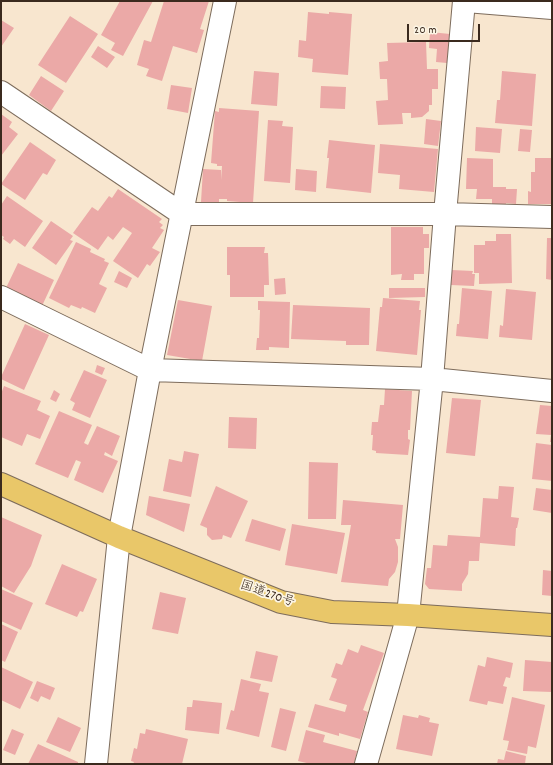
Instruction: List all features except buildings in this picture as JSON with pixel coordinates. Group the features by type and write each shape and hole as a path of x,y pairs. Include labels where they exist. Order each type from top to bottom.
{"highway":[{"name":"国道270号","path":"1,484 119,537 280,602 332,612 552,624"}],"street":[{"path":"96,764 119,537 150,370 225,1"},
{"path":"366,764 408,615 432,379 445,214 465,1 552,8"},
{"path":"1,92 182,214 445,214 552,217"},
{"path":"1,297 150,370 432,379 552,390"}]}
